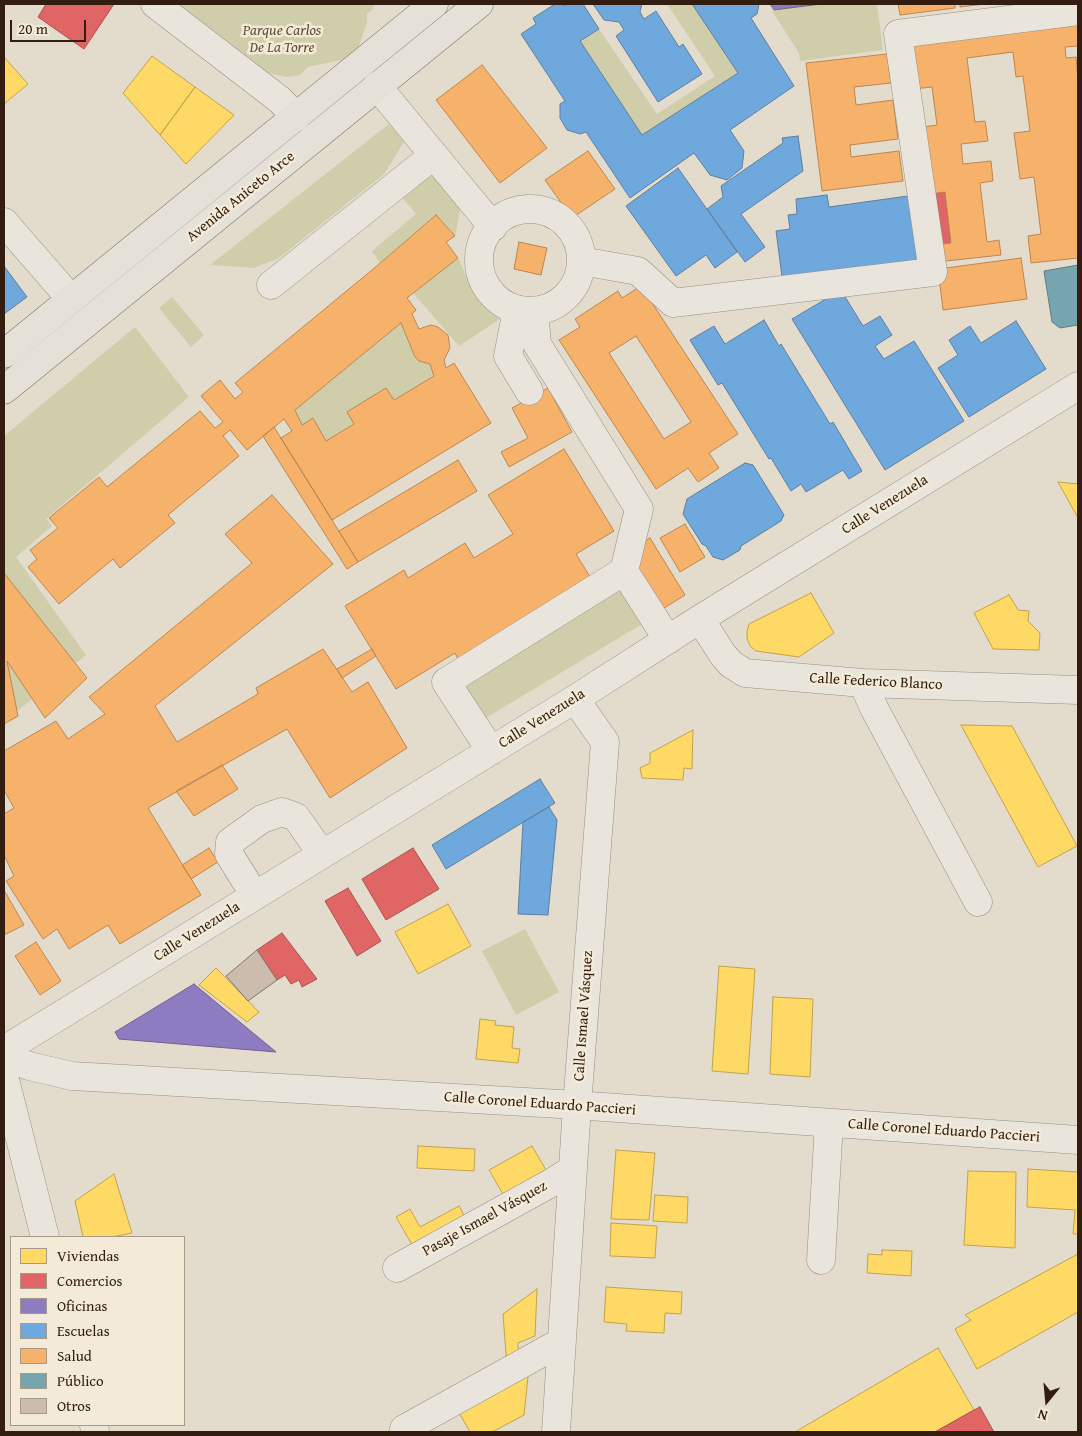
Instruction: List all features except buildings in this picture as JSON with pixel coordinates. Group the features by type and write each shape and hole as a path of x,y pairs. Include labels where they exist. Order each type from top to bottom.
{"main road":[{"name":"Avenida Aniceto Arce","path":"4,354 434,4"},
{"name":"Avenida Aniceto Arce","path":"4,390 479,4"}],"street":[{"path":"155,4 280,100 296,117"},
{"path":"581,262 638,271 673,303 933,272 898,34 1078,11"},
{"path":"377,86 493,226"},
{"path":"271,285 434,155"},
{"path":"531,209 548,213 564,222 575,235 581,252 581,262 581,270 574,286 563,300 550,308 526,311 503,303 491,293 482,279 479,263 480,247 487,232 498,221 513,212 531,209"},
{"path":"4,222 71,299"},
{"path":"526,311 508,356 529,391"},
{"path":"491,751 446,682 624,571 640,509 537,344 526,311"},
{"name":"Calle Venezuela","path":"4,1050 491,751 700,619 1078,386"},
{"path":"624,571 668,640"},
{"name":"Calle Federico Blanco","path":"700,619 722,655 746,674 863,683 1078,690"},
{"path":"863,683 874,708 978,902"},
{"name":"Calle Ismael Vásquez","path":"556,1432 577,1106 605,742 575,699"},
{"path":"255,896 228,854 230,842 262,819 282,812 296,817 322,854"},
{"name":"Calle Coronel Eduardo Paccieri","path":"4,1056 29,1066 72,1076 577,1106 1078,1140"},
{"path":"4,1076 45,1236"},
{"path":"821,1260 829,1123"},
{"name":"Pasaje Ismael Vásquez","path":"397,1268 573,1169"},
{"path":"404,1429 561,1342"}],"green space":[{"name":"Parque Carlos De La Torre","path":"176,4 374,4 373,9 367,14 367,22 358,49 349,58 308,67 300,75 287,77 259,73"},
{"path":"667,4 692,4 738,73 642,135 580,41 599,29 657,114 715,76"},
{"path":"821,4 877,4 883,50 800,61 799,53 772,11"},
{"path":"389,124 404,142 384,174 279,258 254,268 210,265"},
{"path":"432,176 458,201 460,211 455,236 436,215 380,263 372,251 416,214 401,196 421,181"},
{"path":"458,258 469,283 485,307 500,319 459,346 413,293"},
{"path":"172,297 204,335 191,347 159,308"},
{"path":"401,323 415,357 419,361 430,364 434,376 394,400 386,388 354,424 326,441 313,419 302,425 295,410"},
{"path":"135,327 189,397 46,519 52,526 16,557 86,655 4,722 4,436"},
{"path":"626,587 647,621 484,719 463,685"},
{"path":"525,929 559,992 516,1015 482,951"}]}
